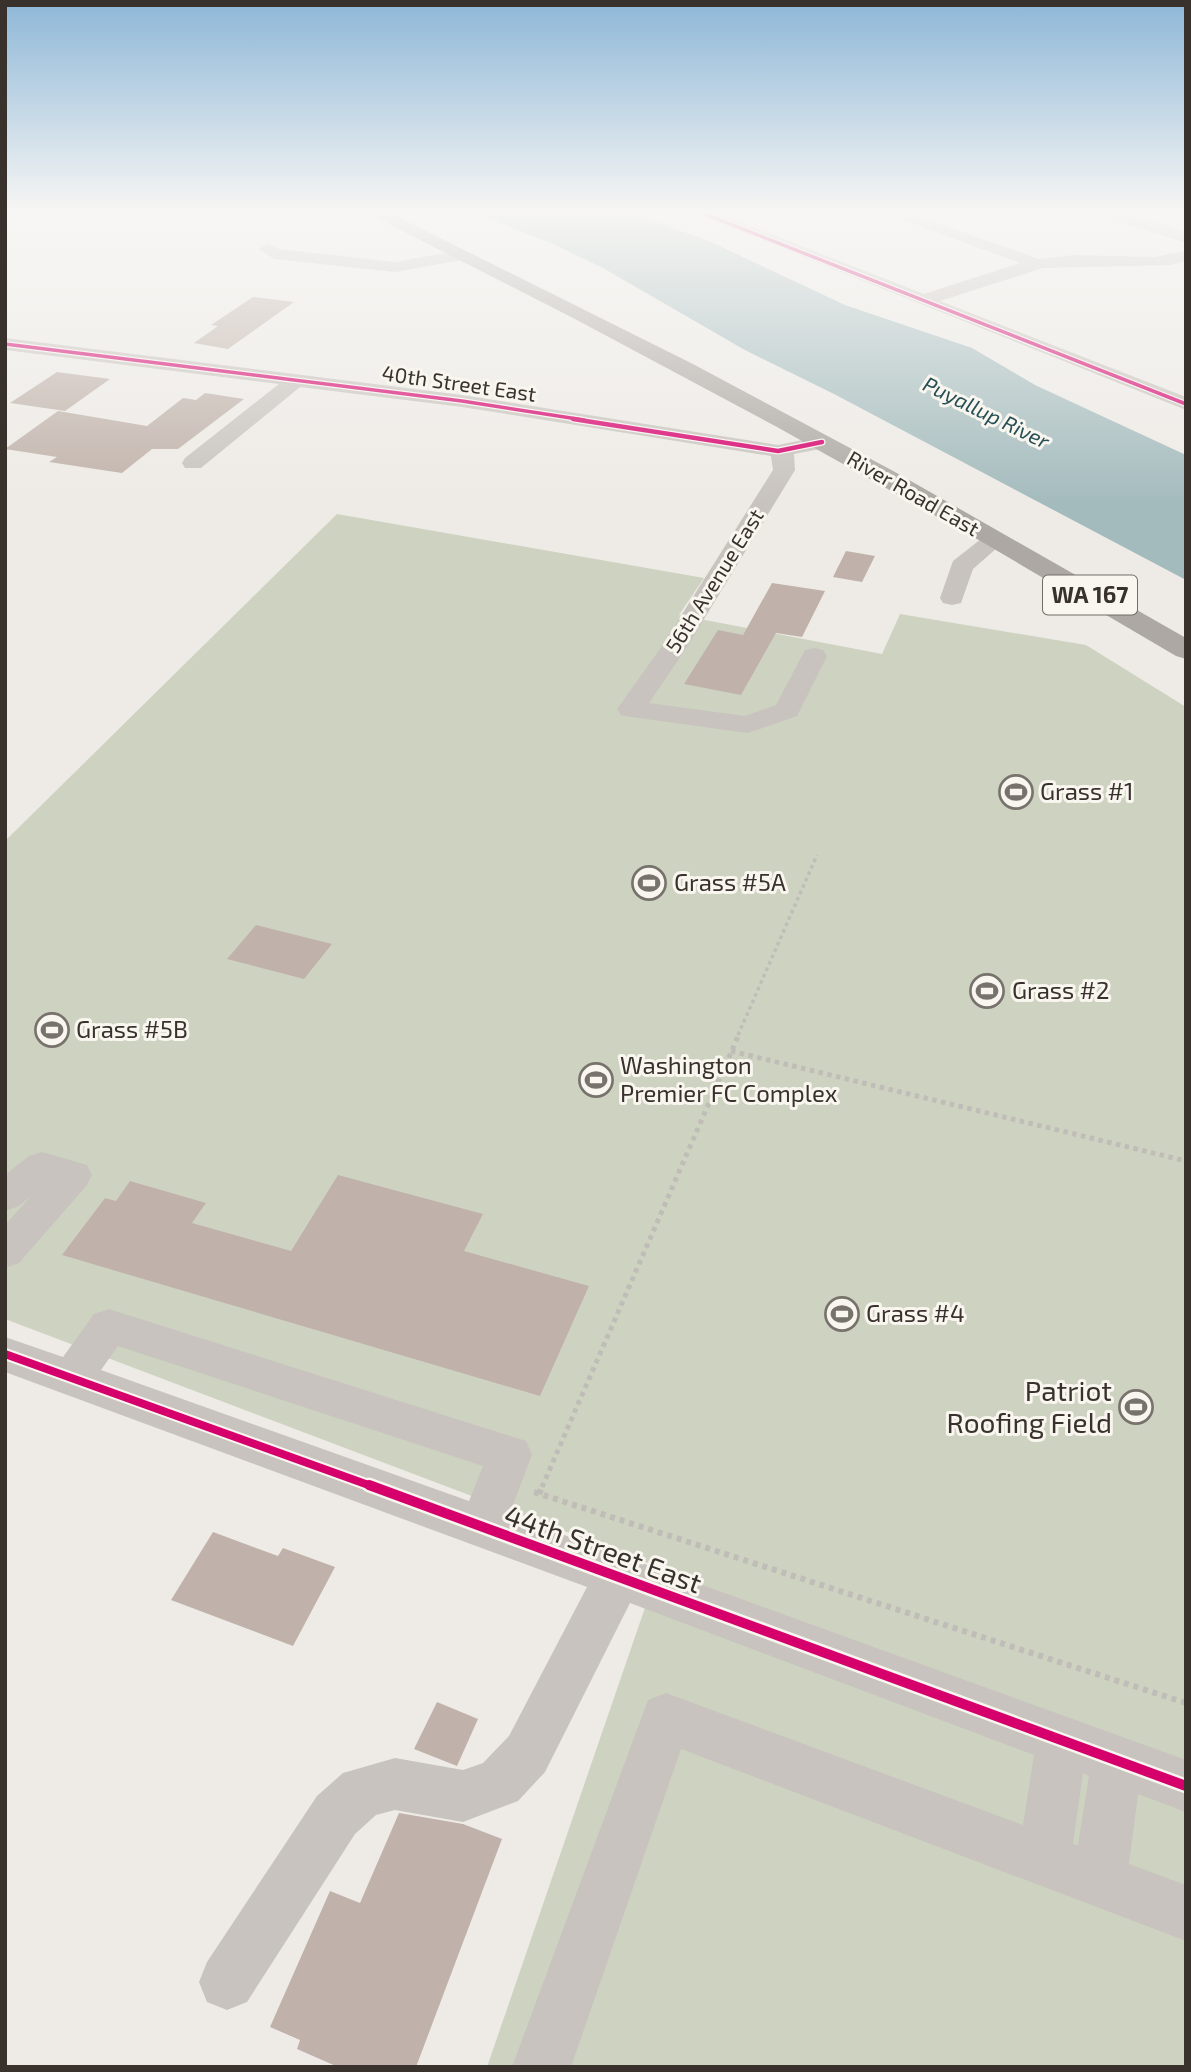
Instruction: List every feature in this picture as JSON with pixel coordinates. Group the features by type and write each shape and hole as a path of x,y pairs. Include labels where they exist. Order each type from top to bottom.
{"main road":[{"name":"River Road East","path":"573,310 656,351 822,442 1186,650"}],"street":[{"path":"948,310 1186,404"},
{"name":"40th Street East","path":"5,344 462,401 778,451 822,442"},
{"path":"193,463 296,380"},
{"name":"56th Avenue East","path":"778,451 785,456 784,470 674,647 631,709 748,725 788,710 814,656"},
{"path":"953,598 962,566 994,540"},
{"path":"674,647 702,653"},
{"path":"5,1196 42,1166 73,1175 5,1252"},
{"path":"72,1377 108,1326 510,1455 519,1488 482,1526"},
{"name":"44th Street East","path":"5,1354 482,1526 1186,1786"},
{"path":"228,1982 336,1815 362,1792 395,1784 463,1796 500,1783 527,1754 618,1577"},
{"path":"541,2067 666,1718 1186,1913"},
{"path":"1044,1860 1062,1740"},
{"path":"1100,1881 1117,1760"}],"path":[{"path":"817,855 732,1051 519,1488 1186,1703"},
{"path":"732,1051 1186,1161"}],"green space":[{"name":"Washington Premier FC Complex","path":"337,514 704,578 679,615 882,654 900,614 1086,645 1186,707 1186,2067 487,2067 659,1567 5,1319 5,841"}],"water":[{"name":"Puyallup River","path":"675,310 859,310 972,348 1035,385 1186,455 1186,580 834,394 743,349"}],"building":[{"path":"234,310 283,310 228,349 194,343 218,326 211,325"},
{"path":"57,372 110,379 65,411 10,403"},
{"path":"205,393 244,399 178,449 152,449 122,473 49,462 57,457 5,449 58,411 147,426 183,398 196,400"},
{"path":"846,551 875,556 862,582 833,577"},
{"path":"772,583 825,591 802,637 776,633 741,695 684,684 718,630 743,635"},
{"path":"256,925 332,944 304,979 227,959"},
{"path":"338,1175 483,1214 464,1251 589,1286 540,1396 62,1255 105,1198 116,1201 130,1181 206,1203 192,1223 291,1251"},
{"path":"213,1532 278,1556 283,1548 335,1567 293,1646 171,1600"},
{"path":"437,1702 478,1719 457,1766 414,1749"},
{"path":"399,1813 463,1824 502,1839 416,2067 338,2067 297,2049 300,2040 270,2027 330,1891 360,1903"}],"cycle path":[{"path":"947,310 1186,404"},
{"path":"5,344 462,401 778,451 822,442"},
{"path":"5,1354 236,1436 1186,1786"}],"place":[{"name":"Grass #1","path":"1016,792"},
{"name":"Grass #5A","path":"649,883"},
{"name":"Grass #2","path":"987,991"},
{"name":"Grass #5B","path":"52,1030"},
{"name":"Washington Premier FC Complex","path":"596,1080"},
{"name":"Grass #4","path":"842,1314"},
{"name":"Patriot Roofing Field","path":"1136,1407"}]}
